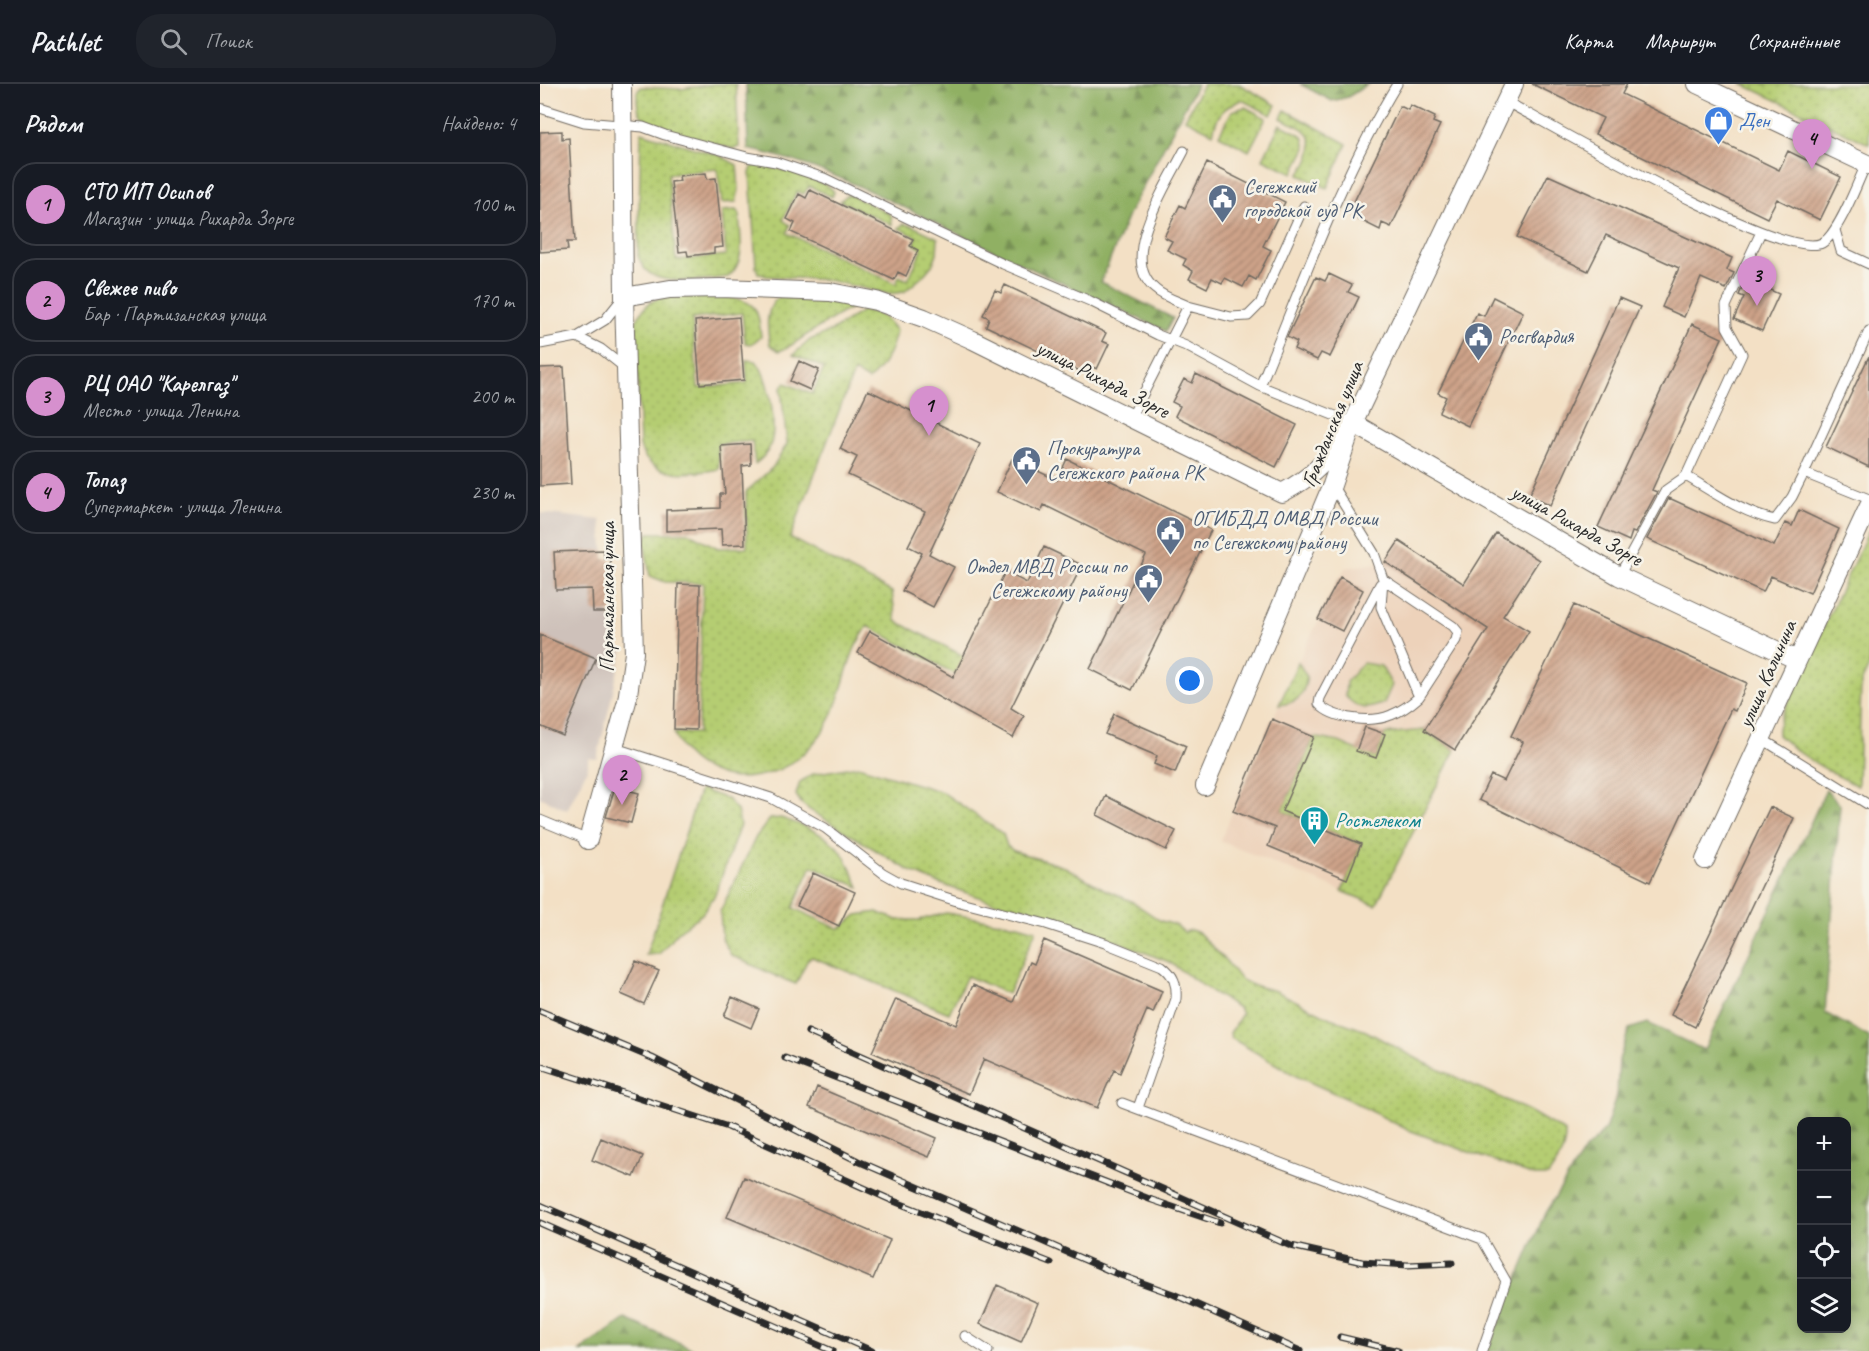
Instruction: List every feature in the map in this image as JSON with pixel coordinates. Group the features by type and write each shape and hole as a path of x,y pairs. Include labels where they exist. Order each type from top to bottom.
{"street":[{"name":"Партизанская улица","path":"588,840 627,701 634,653 624,297 622,84"},
{"name":"Гражданская улица","path":"1205,786 1332,485 1353,423 1514,84"},
{"path":"1697,84 1868,165"},
{"name":"улица Рихарда Зорге","path":"624,297 670,289 721,288 830,292 876,301 924,318 973,340 1282,493 1302,482 1324,463 1353,423 1619,576 1797,660"},
{"name":"улица Калинина","path":"1706,860 1869,506"}],"lane":[{"path":"1260,386 1336,204 1384,105 1397,84"},
{"path":"1505,101 1632,171 1761,232 1805,245 1822,243 1835,231 1868,165"},
{"path":"540,108 584,122 643,127 747,157 776,162 824,178 1004,264 1090,301 1260,386 1353,423"},
{"path":"1184,151 1149,221 1142,239 1140,261 1144,277 1155,289 1188,306 1231,316 1248,316 1260,304 1304,206"},
{"path":"1835,231 1841,251 1869,264"},
{"path":"1619,576 1666,490 1686,476 1742,354 1727,327 1726,306 1761,232"},
{"path":"540,344 577,337 605,320 624,297"},
{"path":"1131,418 1188,306"},
{"path":"1686,476 1741,509 1758,517 1775,520 1792,497 1804,473 1869,331"},
{"path":"577,337 602,349 626,369"},
{"path":"1804,473 1869,499"},
{"path":"1332,485 1374,553 1383,579 1381,607 1419,697"},
{"path":"1383,579 1453,626 1458,632 1456,640 1419,697 1390,716 1364,720 1342,717 1324,709 1319,704 1320,699 1383,579"},
{"path":"1762,739 1869,805"},
{"path":"615,748 771,798 825,828 883,873 901,883 960,902 1046,924 1104,943 1162,966 1175,981 1176,999 1138,1108"},
{"name":"Партизанская улица","path":"540,820 588,840"},
{"path":"1122,1102 1482,1239 1506,1281 1482,1351"},
{"path":"965,1336 988,1351"}],"shaded area":[{"path":"540,513 601,520 604,559 610,559 612,612 609,612 609,618 616,617 616,649 623,649 597,759 588,758 588,767 567,810 540,797"},
{"path":"1399,541 1501,607 1529,631 1455,750 1376,905 1220,841 1298,662 1345,568 1385,562"}],"green space":[{"path":"714,84 736,84 739,147 735,149 662,129 644,119 639,110 637,92 641,87 681,89"},
{"path":"746,84 1197,84 1129,213 1101,282 1173,318 1166,331 833,175 748,149"},
{"path":"1203,84 1239,84 1276,105 1271,115 1242,100 1226,108 1219,116 1213,133 1185,119"},
{"path":"1300,84 1368,84 1348,97 1332,101"},
{"path":"1742,84 1869,84 1869,144"},
{"path":"1245,107 1266,118 1249,151 1219,135 1232,111"},
{"path":"1285,110 1347,144 1327,188 1299,175 1309,158 1311,140 1304,130 1281,118"},
{"path":"1280,124 1303,136 1306,148 1293,173 1263,159"},
{"path":"641,132 721,156 737,165 739,190 736,202 722,203 717,169 668,174 676,260 726,255 722,211 736,210 739,214 740,256 734,271 728,277 684,281 662,279 652,275 643,266 638,256"},
{"path":"758,165 810,178 834,192 832,197 809,186 804,194 797,191 783,220 790,225 787,233 896,284 899,276 908,280 922,249 914,244 917,237 898,228 904,224 938,238 937,253 933,264 904,292 889,294 828,280 766,276 758,273 750,173 752,167"},
{"path":"847,195 891,215 892,225 840,201"},
{"path":"696,295 728,297 744,301 755,309 758,316 761,337 751,344 745,343 742,313 692,319 698,388 747,383 746,360 756,361 761,368 771,402 773,427 769,449 755,464 752,441 718,444 719,469 685,473 662,470 652,465 640,446 636,322 641,312 653,301 660,298"},
{"path":"779,297 858,304 779,351 770,345 768,326 771,307"},
{"path":"862,311 882,316 889,323 896,331 892,345 883,364 868,380 854,372 790,538 892,592 896,621 1014,682 1006,702 868,626 854,650 832,716 805,752 789,765 759,776 735,778 724,776 693,761 682,749 674,733 698,733 703,583 665,582 650,576 644,541 649,533 689,533 718,548 747,547 746,492 773,467 787,444 781,388 785,383 812,394 824,368 793,355 810,340 833,330"},
{"path":"1869,530 1869,666 1861,683 1858,786 1796,750 1778,735 1778,728"},
{"path":"1298,662 1307,677 1302,694 1296,700 1279,705"},
{"path":"1363,663 1381,666 1392,685 1384,703 1367,708 1354,704 1345,696 1346,682"},
{"path":"1424,730 1455,750 1376,905 1342,891 1361,844 1282,811 1314,737 1339,742 1376,758 1385,734"},
{"path":"858,766 942,792 1003,834 1007,846 1014,851 1065,867 1131,901 1161,921 1176,925 1184,932 1191,930 1199,933 1240,979 1252,985 1276,991 1330,1018 1366,1031 1423,1062 1529,1111 1565,1132 1563,1150 1558,1161 1548,1176 1534,1176 1406,1129 1348,1099 1298,1077 1231,1038 1230,1033 1242,1014 1239,1008 1169,962 1058,918 1025,908 993,902 910,871 808,809 796,795 800,782 813,774"},
{"path":"700,789 727,799 737,810 740,825 715,895 702,914 678,932 659,954 646,955"},
{"path":"1826,790 1840,805 1825,1013 1869,1037 1869,1351 1487,1351 1545,1213 1585,1150 1605,1130 1617,1094 1619,1060 1629,1029 1647,1023 1704,1050"},
{"path":"781,818 806,827 830,840 849,865 859,887 812,866 793,908 839,929 857,915 877,912 897,920 919,920 946,913 1036,930 1008,994 967,976 949,1013 812,957 808,959 796,984 731,955 722,938 720,912 756,837 770,819"},
{"path":"625,1319 698,1351 580,1351"}],"building":[{"path":"1532,84 1627,84 1622,94 1779,170 1788,151 1841,177 1820,220 1777,199 1767,218 1595,134 1603,118"},
{"path":"1410,105 1435,117 1433,122 1440,125 1391,227 1382,223 1380,230 1356,218 1359,212 1351,208 1400,106 1408,110"},
{"path":"562,131 562,139 569,138 575,242 567,242 568,250 540,252 540,132"},
{"name":"Сегежский городской суд РК","path":"1207,163 1285,202 1263,246 1271,250 1256,280 1249,276 1243,287 1225,278 1222,283 1212,278 1207,288 1189,279 1193,271 1183,265 1186,259 1167,250 1172,241 1164,237 1180,205 1185,208"},
{"path":"706,173 707,179 716,178 723,247 714,248 714,253 688,256 687,251 679,252 671,182 680,181 679,176"},
{"path":"1548,175 1732,258 1727,270 1734,273 1726,289 1701,278 1684,317 1662,307 1679,268 1606,235 1588,271 1517,237"},
{"path":"810,190 913,239 910,246 918,250 906,276 898,272 894,280 791,232 795,223 787,219 799,194 806,198"},
{"path":"1329,274 1352,285 1348,292 1359,297 1330,357 1321,353 1317,360 1294,349 1297,342 1287,337 1316,277 1325,281"},
{"path":"1746,279 1779,294 1762,331 1734,319 1744,297 1739,295"},
{"path":"1005,285 1106,333 1102,341 1109,344 1097,369 1090,366 1086,374 986,326 989,318 983,315 995,290 1001,293"},
{"name":"Росгвардия","path":"1493,297 1523,312 1468,426 1439,412 1446,397 1438,393 1477,313 1484,316"},
{"path":"1619,298 1640,307 1550,506 1529,496"},
{"path":"739,317 744,380 700,384 695,321"},
{"path":"1692,324 1722,338 1652,490 1657,492 1635,533 1632,532 1629,541 1598,527"},
{"path":"1869,356 1869,467 1826,447"},
{"path":"799,361 819,370 810,390 790,381"},
{"path":"564,367 571,484 540,486 540,368"},
{"path":"1196,374 1297,425 1276,467 1175,416 1180,406 1172,402 1184,379 1192,383"},
{"path":"868,390 980,444 929,554 954,567 933,607 902,591 922,553 908,546 925,512 848,475 857,457 840,449"},
{"path":"750,444 751,465 742,466 745,544 722,545 721,529 666,531 666,510 720,508 720,494 725,494 721,446"},
{"path":"1012,459 1057,480 1067,459 1211,530 1132,690 1090,669 1146,555 1044,505 1041,512 997,492"},
{"path":"1669,498 1774,546 1785,523 1792,526 1799,510 1839,529 1810,593 1771,576 1763,592 1647,539"},
{"path":"1496,533 1539,560 1503,616 1529,631 1455,750 1424,730 1488,629 1385,562 1399,541 1464,584"},
{"path":"1044,547 1082,565 1011,708 1024,716 1013,738 858,653 870,631 953,677 1005,572 1027,583"},
{"path":"604,550 604,559 610,559 612,612 593,612 592,589 556,590 554,552"},
{"path":"1340,577 1363,590 1342,631 1318,619"},
{"path":"678,584 700,585 696,730 674,729"},
{"path":"1574,605 1747,683 1735,711 1731,709 1650,882 1479,800 1491,775 1504,781 1523,742 1511,736"},
{"path":"540,635 596,658 563,736 540,726"},
{"path":"1114,714 1186,746 1175,773 1154,764 1157,756 1105,734"},
{"path":"1272,719 1314,737 1282,811 1361,844 1347,879 1268,846 1275,828 1233,811"},
{"path":"1365,727 1385,734 1376,758 1356,751"},
{"path":"615,787 639,793 631,823 606,817"},
{"path":"1106,796 1176,831 1166,850 1097,815"},
{"path":"1770,807 1794,818 1695,1027 1671,1015"},
{"path":"813,873 855,892 839,926 797,906"},
{"path":"1044,940 1162,991 1153,1013 1147,1010 1120,1073 1114,1070 1097,1108 984,1059 969,1094 872,1052 896,999 956,1025 973,985 1013,1002 1030,962 1034,964"},
{"path":"636,961 659,971 644,1004 621,994"},
{"path":"732,997 759,1009 751,1028 724,1016"},
{"path":"817,1087 937,1138 929,1157 809,1107"},
{"path":"601,1138 643,1156 634,1177 592,1160"},
{"path":"744,1177 890,1240 873,1279 727,1217"},
{"path":"997,1285 1038,1303 1021,1342 980,1324"}],"railway":[{"path":"540,1011 652,1058 858,1161 1115,1273 1173,1294 1300,1351"},
{"path":"808,1032 1291,1246 1362,1262 1408,1265 1452,1263"},
{"path":"785,1058 1152,1200 1220,1223"},
{"path":"540,1066 728,1127 891,1200 1051,1263"},
{"path":"540,1205 872,1351"},
{"path":"540,1223 832,1351"},
{"path":"1340,1337 1398,1351"}],"place":[{"name":"Ден","path":"1718,146"},
{"name":"Топаз","path":"1812,169"},
{"name":"Сегежский городской суд РК","path":"1223,224"},
{"name":"РЦ ОАО \"Карелгаз\"","path":"1757,306"},
{"name":"Росгвардия","path":"1478,362"},
{"name":"СТО ИП Осипов","path":"929,436"},
{"name":"Прокуратура Сегежского района РК","path":"1026,486"},
{"name":"ОГИБДД ОМВД России по Сегежскому району","path":"1171,556"},
{"name":"Отдел МВД России по Сегежскому району","path":"1148,604"},
{"name":"Свежее пиво","path":"622,805"},
{"name":"Ростелеком","path":"1314,846"}]}
